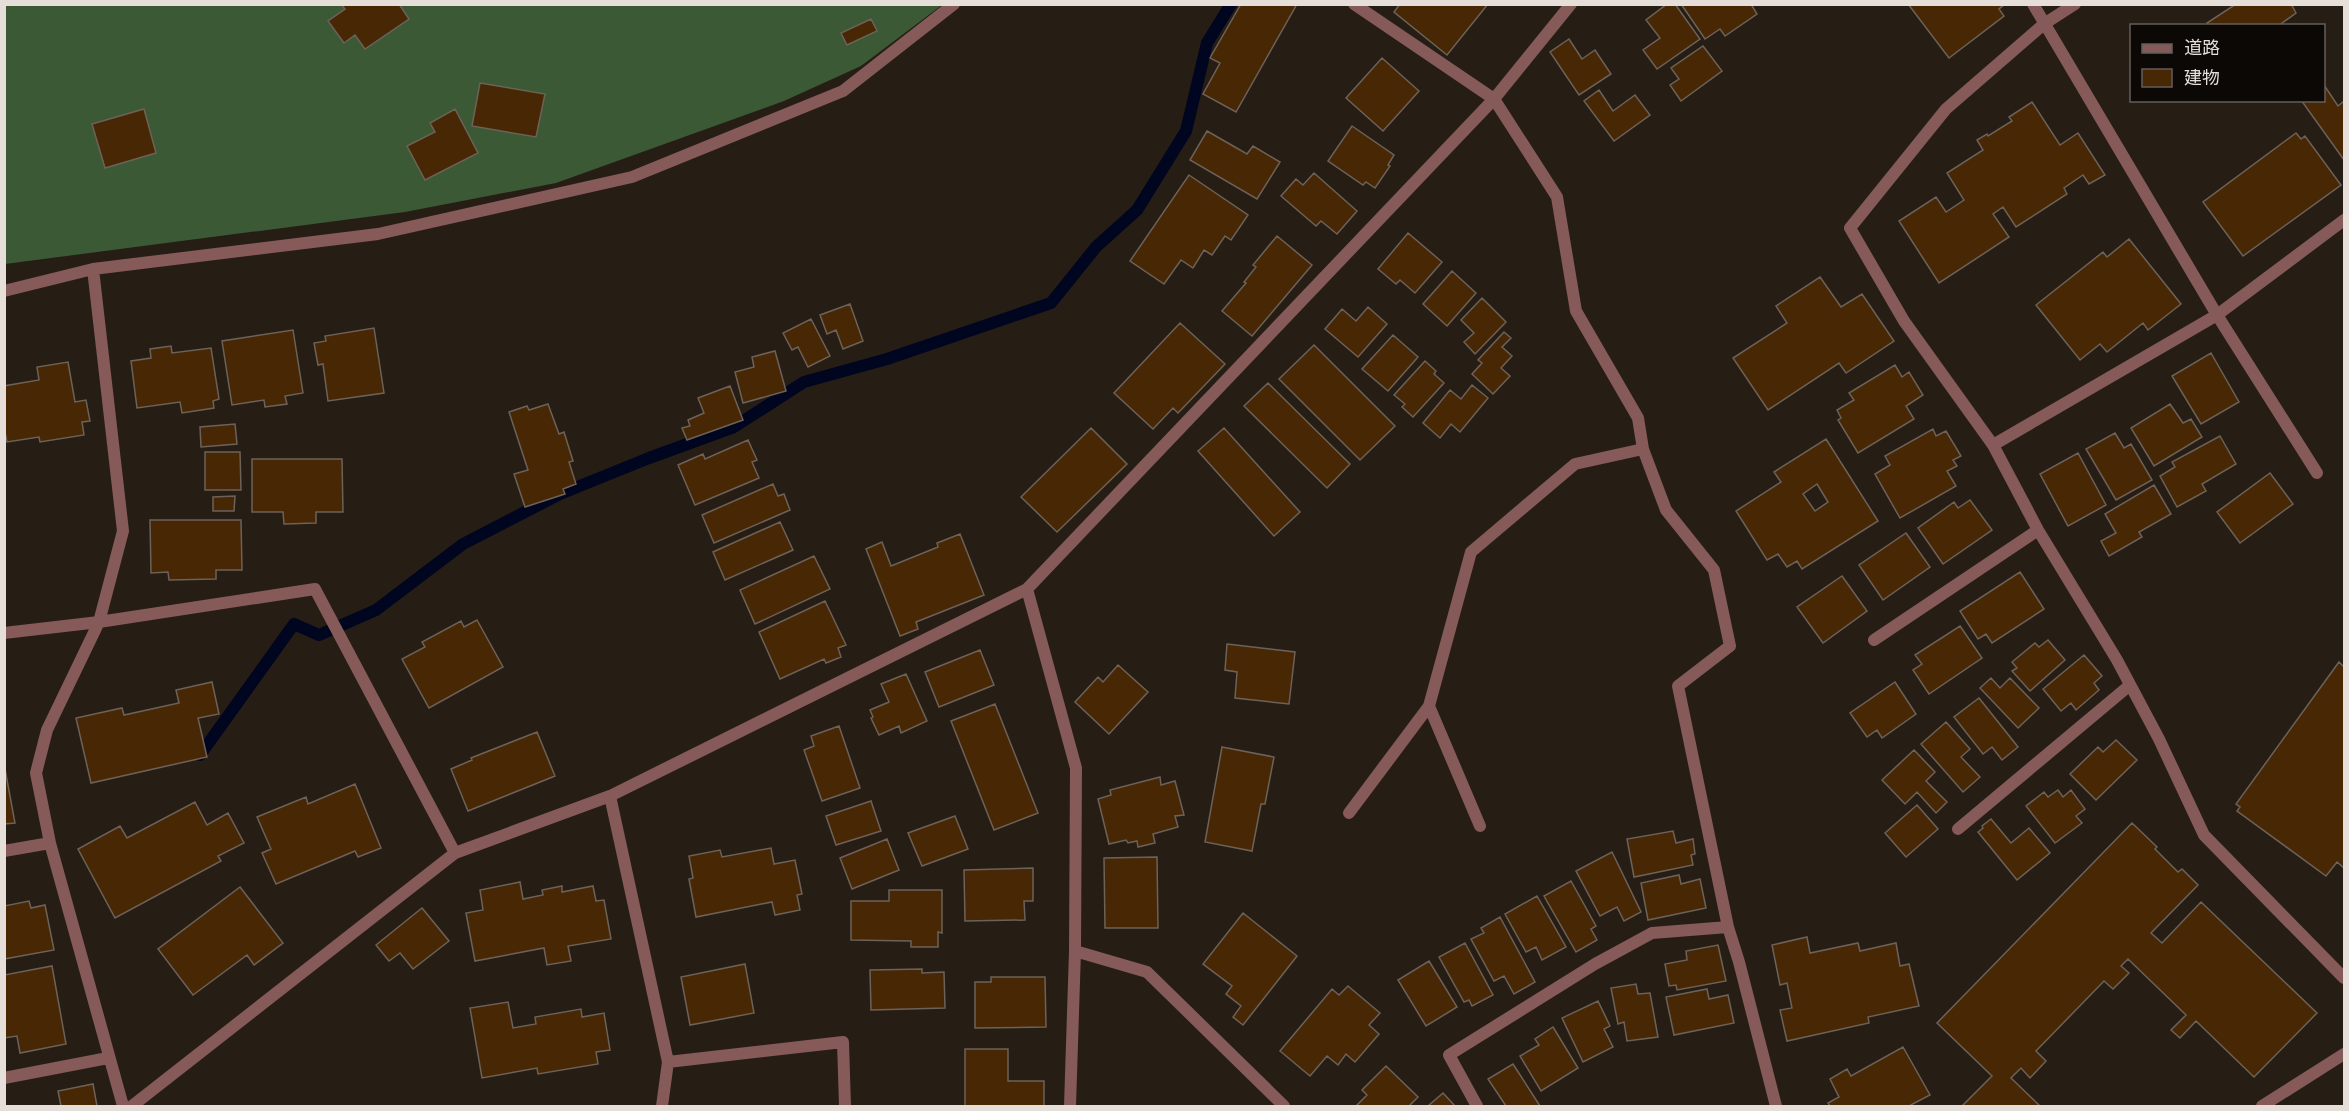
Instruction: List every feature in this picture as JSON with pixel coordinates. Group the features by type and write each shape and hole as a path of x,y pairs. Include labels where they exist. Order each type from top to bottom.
{"street":[{"path":"4,291 93,269 378,234 633,177 843,91 954,4"},
{"path":"1354,4 1494,99 1557,197 1576,311 1638,418 1643,449 1666,510 1714,570 1730,646 1678,686 1728,927 1776,1107"},
{"path":"132,1107 455,853 610,796 1027,589 1494,99 1571,4"},
{"path":"2033,4 2217,315 2318,473"},
{"path":"2075,4 2044,24 1946,109 1850,228 1904,321 1993,445 2038,530 2130,685 2159,739 2204,835 2344,978"},
{"path":"1993,445 2217,315 2344,220"},
{"path":"93,269 123,531 99,622 47,730 36,773 50,843 123,1107"},
{"path":"1349,813 1429,706 1471,552 1575,464 1643,449"},
{"path":"1874,640 2038,530"},
{"path":"4,633 99,622 315,589 455,853"},
{"path":"1027,589 1076,768 1075,951 1070,1107"},
{"path":"1958,828 2130,685"},
{"path":"1429,706 1480,826"},
{"path":"610,796 668,1062 662,1107"},
{"path":"4,851 50,843"},
{"path":"1477,1107 1449,1055 1595,964 1652,933 1728,927"},
{"path":"1075,951 1147,972 1284,1107"},
{"path":"668,1062 843,1041 845,1107"},
{"path":"2262,1107 2344,1054"},
{"path":"4,1078 108,1058"}],"green space":[{"path":"4,5 942,5 861,66 784,101 556,183 405,212 5,264"}],"building":[{"path":"341,4 399,4 409,19 365,49 355,35 344,43 328,21 345,9"},
{"path":"1241,4 1297,4 1236,112 1203,94 1220,63 1210,58"},
{"path":"1400,4 1488,4 1447,55 1394,12"},
{"path":"1667,4 1675,4 1700,39 1657,69 1643,50 1660,38 1646,20"},
{"path":"1681,4 1751,4 1757,14 1725,36 1720,29 1705,39"},
{"path":"1908,4 2005,4 1999,9 2004,16 1949,58"},
{"path":"2236,4 2291,4 2296,13 2281,24 2207,23"},
{"path":"871,19 877,31 847,45 841,33"},
{"path":"1569,39 1582,59 1595,50 1611,74 1579,95 1550,52"},
{"path":"1703,46 1722,71 1681,101 1670,85 1679,79 1671,68"},
{"path":"1382,58 1419,91 1383,131 1346,98"},
{"path":"480,83 545,94 536,137 472,126"},
{"path":"2325,86 2338,106 2344,101 2344,160 2302,102 2325,102"},
{"path":"1599,90 1613,111 1635,95 1650,115 1614,141 1584,101"},
{"path":"2032,102 2060,145 2078,133 2105,175 2089,184 2083,175 2064,188 2067,194 2016,227 2003,207 1993,214 2009,237 1939,283 1899,221 1936,197 1946,212 1964,200 1947,173 1983,150 1977,140 2012,121 2009,117"},
{"path":"144,109 156,153 105,168 92,124"},
{"path":"455,109 478,153 425,180 407,146 435,132 430,123"},
{"path":"1352,126 1394,155 1388,165 1390,166 1375,188 1366,182 1363,185 1328,161"},
{"path":"1207,131 1247,154 1253,146 1280,162 1257,199 1190,160"},
{"path":"2296,133 2301,139 2305,136 2341,185 2243,256 2203,202"},
{"path":"1314,173 1357,211 1337,234 1321,221 1316,226 1281,196 1296,179 1303,185"},
{"path":"1189,175 1248,215 1231,240 1225,236 1212,255 1204,250 1193,268 1181,260 1164,284 1130,261"},
{"path":"1408,233 1442,262 1415,293 1400,280 1396,284 1378,269"},
{"path":"1277,236 1312,265 1252,336 1222,311 1246,283 1244,282 1256,267 1253,265"},
{"path":"2129,239 2181,304 2148,330 2143,323 2107,352 2100,344 2080,360 2036,305 2103,252 2107,257"},
{"path":"1452,271 1476,293 1447,326 1423,304"},
{"path":"1820,277 1841,307 1862,294 1894,341 1846,373 1839,363 1768,410 1733,358 1787,323 1776,306"},
{"path":"1482,298 1506,322 1475,354 1464,342 1474,333 1461,320"},
{"path":"850,304 863,341 843,349 836,330 827,334 820,315"},
{"path":"1368,307 1387,324 1358,357 1325,329 1342,309 1356,321"},
{"path":"811,319 830,356 808,367 798,347 792,350 783,333"},
{"path":"1180,323 1225,364 1178,413 1173,408 1153,429 1114,393"},
{"path":"374,328 384,393 328,401 323,364 318,365 314,343 326,341 325,336"},
{"path":"293,330 303,393 285,396 287,404 265,407 264,400 232,405 222,341"},
{"path":"1504,332 1511,338 1502,347 1512,356 1501,368 1510,376 1493,394 1472,374 1482,363 1478,360"},
{"path":"1393,335 1418,357 1388,391 1362,369"},
{"path":"1314,345 1395,426 1360,460 1279,379"},
{"path":"171,346 172,353 211,348 219,399 213,401 214,408 182,413 180,402 137,408 131,361 151,358 150,349"},
{"path":"775,351 786,391 743,403 735,372 754,367 752,357"},
{"path":"2211,353 2239,402 2201,424 2172,376"},
{"path":"1425,361 1444,383 1413,417 1402,407 1405,404 1394,395"},
{"path":"68,362 75,402 86,400 90,421 82,422 84,435 40,442 39,437 7,442 4,427 4,386 39,380 37,367"},
{"path":"1895,365 1902,377 1909,372 1923,395 1906,406 1914,419 1858,453 1838,420 1841,418 1837,410 1854,400 1849,393"},
{"path":"1268,383 1350,464 1327,488 1244,406"},
{"path":"1472,385 1488,398 1460,432 1451,424 1440,438 1423,423 1450,390 1461,399"},
{"path":"730,386 743,420 687,440 682,428 690,426 688,420 704,413 698,398"},
{"path":"548,404 559,434 564,432 573,461 569,462 576,484 563,489 565,494 525,507 514,474 528,470 509,412 527,406 529,410"},
{"path":"2170,404 2183,423 2191,419 2202,437 2154,466 2131,428"},
{"path":"235,424 237,444 201,447 200,427"},
{"path":"1091,428 1127,464 1057,532 1021,497"},
{"path":"1224,428 1300,512 1274,536 1198,451"},
{"path":"1933,429 1936,436 1946,431 1961,456 1953,460 1957,466 1947,471 1956,486 1900,518 1875,474 1890,465 1885,456"},
{"path":"2115,433 2124,448 2131,444 2152,480 2116,500 2086,449"},
{"path":"2220,436 2236,464 2202,484 2206,491 2177,507 2160,476 2175,467 2172,462"},
{"path":"1826,439 1878,521 1802,569 1797,561 1787,567 1778,554 1767,560 1736,511 1781,482 1774,472","holes":["1817,484 1828,502 1815,511 1803,494"]},
{"path":"748,440 757,460 752,462 759,478 695,505 678,465 703,454 705,459"},
{"path":"205,452 240,452 241,490 205,490"},
{"path":"2078,453 2106,505 2068,526 2040,474"},
{"path":"252,459 342,459 343,512 316,512 316,523 284,524 283,512 252,512"},
{"path":"2270,473 2293,504 2240,543 2217,512"},
{"path":"773,484 778,496 784,494 790,510 714,543 702,515"},
{"path":"2154,485 2171,514 2139,532 2142,537 2109,556 2101,541 2116,533 2105,514"},
{"path":"235,496 234,511 213,511 213,497"},
{"path":"1970,500 1992,530 1943,564 1918,528 1954,502 1958,508"},
{"path":"150,520 241,520 242,570 216,570 216,579 169,580 168,572 151,573"},
{"path":"780,522 793,550 725,580 713,552"},
{"path":"1906,533 1930,567 1883,600 1859,565"},
{"path":"960,534 984,595 916,622 918,629 900,636 866,549 882,542 891,566 938,547 937,543"},
{"path":"814,556 830,589 755,624 740,590"},
{"path":"2020,572 2044,609 1992,643 1986,634 1978,639 1960,611"},
{"path":"1842,576 1867,611 1823,643 1797,607"},
{"path":"825,601 846,645 838,648 841,657 826,663 824,659 780,679 759,632"},
{"path":"477,620 503,667 429,708 402,659 425,647 422,642 461,621 464,627"},
{"path":"1960,626 1982,658 1929,694 1913,670 1922,664 1915,655"},
{"path":"2048,640 2065,660 2030,691 2012,671 2017,668 2012,662 2035,643 2039,647"},
{"path":"1227,644 1295,652 1289,704 1235,698 1237,672 1225,670"},
{"path":"980,650 994,685 939,707 925,672"},
{"path":"2084,655 2102,676 2094,683 2099,690 2076,710 2071,703 2061,711 2043,689"},
{"path":"2339,662 2344,667 2344,868 2337,862 2326,876 2237,811 2240,807 2236,804"},
{"path":"1118,665 1148,692 1109,734 1075,702 1098,677 1103,682"},
{"path":"906,674 927,721 901,733 899,726 879,735 870,710 889,702 881,684"},
{"path":"1991,678 2000,688 2010,678 2039,708 2018,728 1980,688"},
{"path":"212,682 219,714 198,718 207,757 91,783 76,718 122,708 124,715 179,703 176,690"},
{"path":"1895,682 1916,714 1882,738 1877,730 1867,737 1850,713"},
{"path":"1979,698 2018,747 2002,760 1992,747 1983,754 1954,717"},
{"path":"995,704 1038,813 994,830 951,721"},
{"path":"1946,722 1970,749 1961,757 1980,777 1963,792 1921,744"},
{"path":"839,726 860,788 822,801 804,750 814,746 811,736"},
{"path":"537,732 555,776 468,811 451,769 472,760 471,758"},
{"path":"2116,740 2137,760 2096,800 2070,774 2098,747 2103,752"},
{"path":"1222,747 1274,757 1265,804 1261,804 1252,851 1205,842"},
{"path":"1914,750 1935,772 1926,781 1947,802 1936,813 1917,792 1905,804 1882,780"},
{"path":"4,770 15,823 4,824"},
{"path":"1160,777 1161,785 1175,781 1184,815 1175,816 1178,827 1153,834 1155,843 1138,847 1137,841 1128,843 1126,840 1109,844 1098,799 1111,795 1110,790"},
{"path":"355,784 381,848 358,857 355,851 276,884 262,853 271,849 257,817 306,797 308,804"},
{"path":"2058,790 2063,797 2071,790 2085,809 2076,816 2082,823 2055,843 2026,806 2044,792 2048,797"},
{"path":"871,801 881,831 836,845 826,816"},
{"path":"195,802 207,825 228,813 244,843 218,856 221,861 115,918 78,849 120,826 127,838"},
{"path":"1917,805 1938,829 1906,857 1885,833"},
{"path":"955,816 968,849 922,866 908,833"},
{"path":"1991,819 2011,843 2029,828 2050,853 2017,880 1978,832"},
{"path":"2132,823 2157,847 2155,849 2178,872 2182,869 2198,885 2151,933 2162,943 2201,902 2317,1013 2254,1077 2196,1021 2180,1038 2171,1030 2186,1015 2128,959 2121,966 2129,973 2113,989 2104,981 2036,1051 2046,1061 2030,1078 2021,1068 2011,1078 2040,1106 1962,1106 1992,1076 1937,1023"},
{"path":"1673,831 1676,843 1693,839 1695,854 1691,855 1693,865 1634,877 1627,839"},
{"path":"887,839 899,870 852,889 840,858"},
{"path":"771,848 774,864 795,860 802,894 797,895 800,910 775,915 772,902 696,917 689,879 693,878 689,856 720,850 722,857"},
{"path":"1612,852 1641,912 1624,921 1617,907 1600,916 1576,871"},
{"path":"1157,857 1158,928 1105,928 1104,858"},
{"path":"1033,868 1033,901 1024,901 1025,920 965,921 964,870"},
{"path":"1679,875 1681,884 1700,879 1706,908 1648,920 1641,883"},
{"path":"1571,881 1596,926 1591,929 1597,940 1576,952 1544,896"},
{"path":"520,882 523,899 543,895 542,890 562,886 562,892 593,886 596,901 604,900 611,939 568,946 571,961 547,965 544,948 475,961 466,913 483,910 480,890"},
{"path":"240,887 283,943 254,965 247,955 193,995 158,949"},
{"path":"889,890 942,890 942,933 938,932 938,947 911,947 911,941 851,940 851,901 889,901"},
{"path":"1537,896 1566,947 1542,960 1536,947 1526,952 1505,914"},
{"path":"29,901 31,908 45,905 54,950 4,959 4,906"},
{"path":"422,908 449,941 413,969 400,953 389,961 376,945"},
{"path":"1243,913 1297,956 1243,1025 1233,1017 1241,1006 1226,994 1232,986 1203,964"},
{"path":"1500,917 1535,982 1514,994 1504,976 1494,981 1471,939 1484,933 1481,928"},
{"path":"1807,937 1810,953 1858,943 1860,951 1896,943 1900,966 1909,964 1919,1006 1868,1017 1869,1023 1787,1041 1780,1010 1792,1008 1787,983 1780,985 1772,945"},
{"path":"1465,943 1493,995 1472,1006 1469,1000 1464,1002 1439,957"},
{"path":"1718,945 1726,981 1677,990 1676,985 1669,986 1665,964 1687,960 1686,951"},
{"path":"1429,961 1457,1007 1426,1026 1398,980"},
{"path":"745,964 754,1013 690,1025 681,977"},
{"path":"52,966 66,1044 20,1053 17,1036 4,1038 4,975"},
{"path":"922,969 922,973 944,972 945,1008 871,1010 870,970"},
{"path":"991,977 1045,977 1046,1027 975,1028 975,982 991,982"},
{"path":"1636,984 1638,994 1650,993 1658,1037 1627,1041 1624,1022 1618,1024 1611,988"},
{"path":"1348,986 1380,1013 1369,1025 1379,1034 1355,1062 1346,1054 1338,1065 1327,1056 1310,1076 1280,1051 1332,989 1339,995"},
{"path":"1707,989 1709,999 1728,995 1734,1023 1674,1035 1666,997"},
{"path":"1598,1001 1610,1026 1604,1029 1613,1047 1583,1062 1562,1018"},
{"path":"508,1002 513,1028 536,1024 535,1017 581,1009 582,1017 604,1013 610,1050 596,1052 598,1064 538,1074 537,1068 482,1078 470,1008"},
{"path":"1553,1027 1578,1068 1541,1091 1520,1056 1539,1045 1535,1039"},
{"path":"1903,1047 1930,1095 1909,1106 1830,1106 1828,1103 1839,1097 1830,1079 1847,1069 1851,1076"},
{"path":"965,1049 1008,1049 1008,1081 1044,1081 1044,1106 965,1106"},
{"path":"1513,1064 1540,1106 1506,1106 1488,1079"},
{"path":"1386,1066 1418,1097 1409,1106 1356,1106 1367,1095 1362,1090"},
{"path":"93,1084 97,1106 61,1106 58,1091"},
{"path":"1443,1093 1455,1106 1428,1106"}],"waterway":[{"path":"200,755 294,624 319,635 376,610 463,544 560,494 734,427 804,382 887,359 1051,303 1096,247 1137,210 1186,131 1207,43 1231,4"}]}
